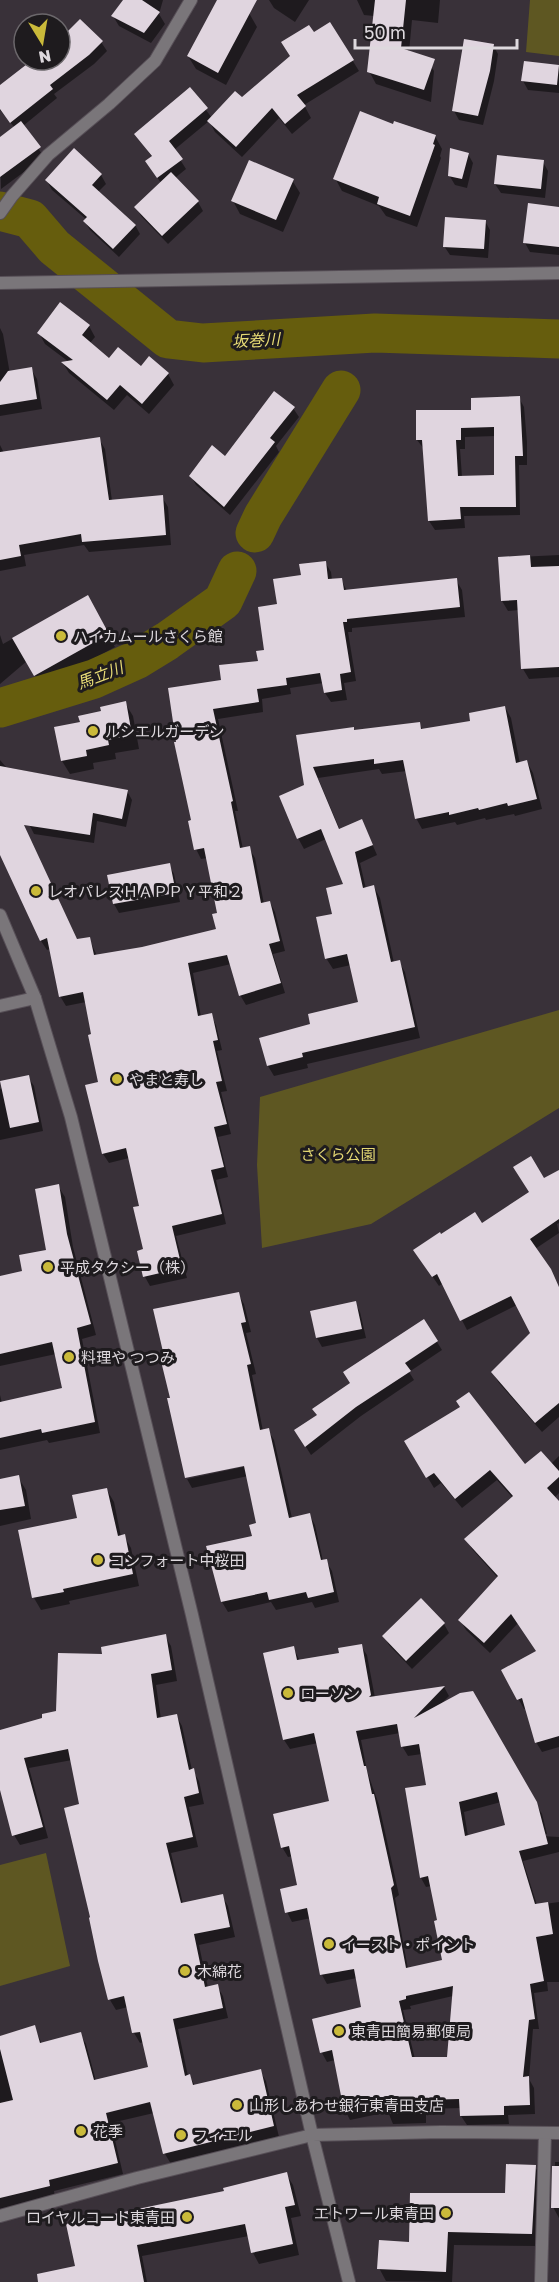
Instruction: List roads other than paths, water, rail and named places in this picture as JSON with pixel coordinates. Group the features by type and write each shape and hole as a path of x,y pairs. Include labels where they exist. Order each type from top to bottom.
{"street":[{"path":"0,213 48,155 155,61 191,0"},
{"path":"0,283 48,284 559,273"},
{"path":"0,915 35,998 71,1117 192,1615 312,2135 349,2282"},
{"path":"0,1006 35,998"},
{"path":"0,2216 137,2178 312,2135 441,2132 559,2133"},
{"path":"541,2282 545,2133"}],"waterway":[{"name":"坂巻川","path":"0,211 30,219 54,247 168,339 203,343 375,333 559,339"},
{"name":"馬立川","path":"255,533 263,516 341,390"},
{"name":"馬立川","path":"0,708 94,679 136,660 223,601 237,571"}],"place":[{"name":"ハイカムールさくら館","path":"61,636"},
{"name":"ルシエルガーデン","path":"93,731"},
{"name":"レオパレスＨＡＰＰＹ平和２","path":"36,891"},
{"name":"やまと寿し","path":"117,1079"},
{"name":"平成タクシー（株）","path":"48,1267"},
{"name":"料理や つつみ","path":"69,1357"},
{"name":"コンフォート中桜田","path":"98,1560"},
{"name":"ローソン","path":"288,1693"},
{"name":"イースト・ポイント","path":"329,1944"},
{"name":"木綿花","path":"185,1971"},
{"name":"東青田簡易郵便局","path":"339,2031"},
{"name":"山形しあわせ銀行東青田支店","path":"237,2105"},
{"name":"花季","path":"81,2131"},
{"name":"フィエル","path":"181,2135"},
{"name":"エトワール東青田","path":"446,2213"},
{"name":"ロイヤルコート東青田","path":"187,2217"}],"park label":[{"name":"さくら公園","path":"338,1154"}]}
